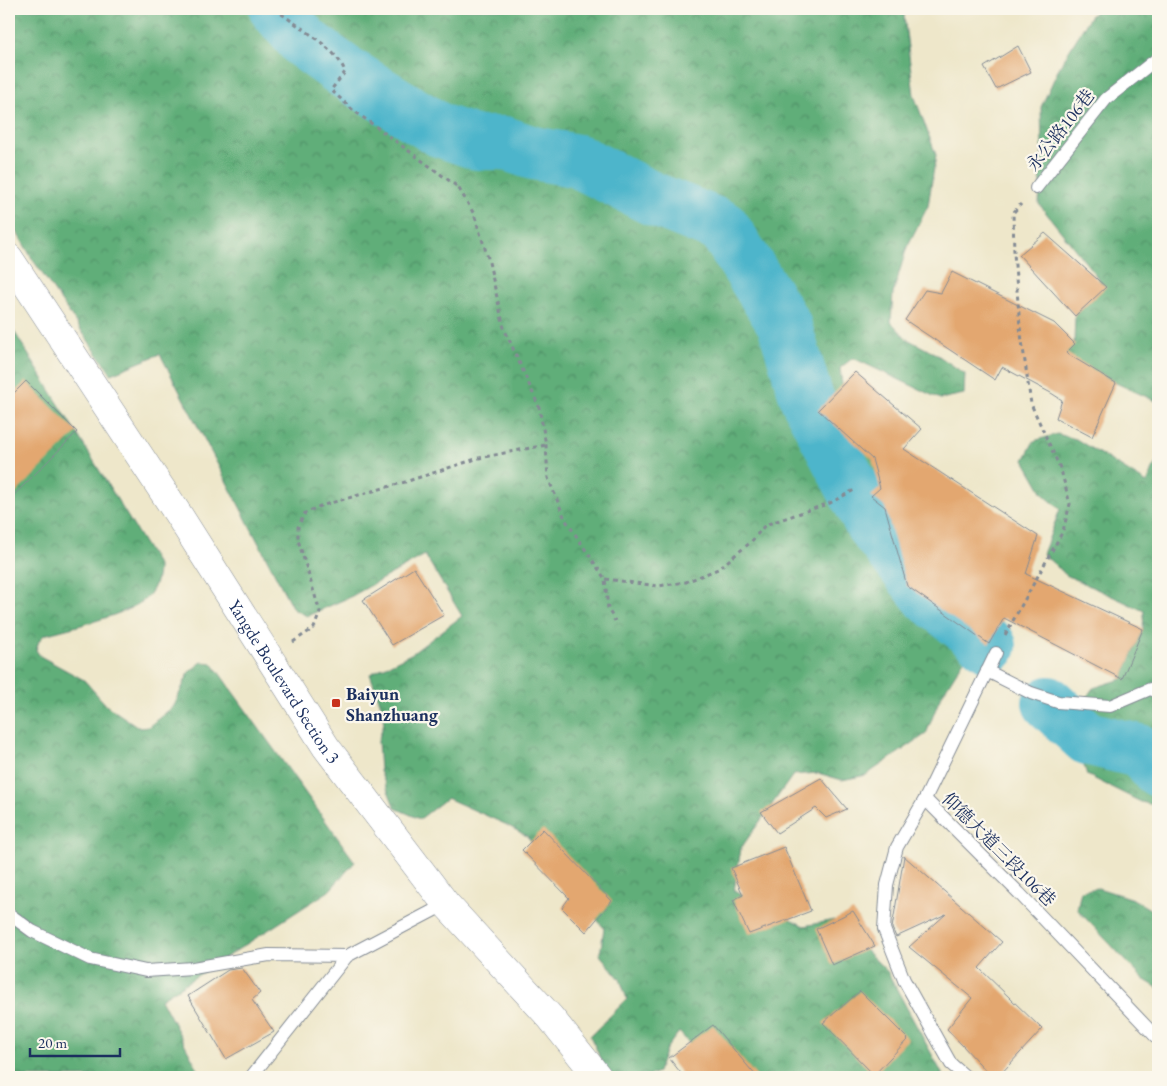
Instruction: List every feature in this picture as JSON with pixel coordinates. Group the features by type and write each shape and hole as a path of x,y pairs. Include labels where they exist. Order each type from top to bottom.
{"main road":[{"name":"Yangde Boulevard Section 3","path":"9,258 178,514 326,747 446,904 550,1017 598,1077"}],"lane":[{"name":"永公路106巷","path":"1036,188 1106,98 1158,58"},
{"path":"925,799 996,653"},
{"path":"987,671 1031,693 1058,702 1110,706 1150,689 1158,692"},
{"name":"仰德大道三段106巷","path":"966,1077 951,1064 904,980 884,929 887,884 897,847 925,799 1020,893 1158,1039"},
{"path":"251,1077 347,956 446,904"},
{"path":"9,914 32,931 90,959 146,971 193,968 269,955 347,956"}],"path":[{"path":"275,9 335,54 343,65 345,72 330,90 353,110 458,187 474,214 488,258 504,328 539,407 546,446 548,478 565,519 605,579 608,609 615,621"},
{"path":"996,653 1063,531 1070,504 1061,470 1031,404 1020,328 1013,212 1036,188"},
{"path":"269,658 314,628 320,612 298,540 298,527 305,513 320,506 479,458 546,446"},
{"path":"605,579 658,586 686,582 718,569 751,542 764,525 830,503 856,488"}],"green space":[{"path":"9,9 905,9 904,16 914,95 936,155 928,206 907,247 893,293 891,322 907,339 936,354 965,374 964,394 940,399 853,358 840,368 846,417 895,496 952,603 967,655 940,698 926,734 866,775 842,780 818,773 793,775 741,848 734,891 804,926 834,920 887,971 944,1077 721,1077 679,1032 666,1049 658,1072 646,1077 615,1077 606,1069 590,1036 627,999 620,979 600,955 604,928 527,836 447,798 420,819 395,808 380,771 378,741 384,723 381,705 370,674 413,653 462,616 425,555 352,596 307,616 293,609 160,354 111,374 33,260 9,219"},
{"path":"1099,9 1158,9 1158,402 1116,383 1096,371 1088,377 1061,357 1074,344 1075,316 1105,287 1039,204 1042,151 1041,107 1060,66 1091,15"},
{"path":"9,323 158,566 157,578 153,588 149,595 141,602 100,620 44,635 39,641 36,650 40,656 84,680 107,706 140,728 148,727 174,706 189,672 202,662 212,663 355,862 329,891 161,999 202,1077 9,1077"},
{"path":"1057,434 1076,439 1147,483 1158,458 1158,806 1141,802 1087,775 1070,720 1093,688 1122,679 1143,629 1144,611 1066,575 1043,554 1060,509 1044,495 1024,460 1034,441"},
{"path":"1098,888 1133,899 1158,914 1158,988 1143,979 1077,909 1081,891"}],"building":[{"path":"1018,46 1031,72 996,89 984,67"},
{"path":"1045,233 1106,287 1075,316 1019,255"},
{"path":"952,272 1054,323 1075,344 1066,353 1116,383 1092,437 1056,418 1062,400 1051,393 1002,367 995,380 905,320 925,290 941,293"},
{"path":"855,372 922,429 904,449 1038,536 1026,574 1143,629 1122,679 1004,618 989,644 907,586 885,507 871,496 880,488 872,459 818,410"},
{"path":"26,381 77,432 9,500 9,398"},
{"path":"414,568 444,615 392,645 363,600"},
{"path":"821,778 847,809 826,818 816,808 777,833 761,812"},
{"path":"543,829 612,901 586,932 562,908 569,898 522,850"},
{"path":"784,847 811,911 749,934 733,900 743,895 731,868"},
{"path":"904,856 1002,942 979,968 1042,1029 998,1077 992,1077 947,1029 972,998 909,947 946,914 896,937 892,928"},
{"path":"853,911 875,946 832,965 816,929"},
{"path":"242,968 260,993 252,1000 274,1032 226,1059 188,996 228,970"},
{"path":"860,991 908,1039 874,1075 823,1023"},
{"path":"713,1025 757,1077 684,1077 669,1058"}],"waterway":[{"path":"276,9 305,43 345,72 439,130 477,143 504,143 533,153 578,161 651,198 723,227 784,324 807,399 872,525 930,598 990,646"},
{"path":"1049,703 1087,738 1139,751 1158,770"}],"place":[{"name":"Baiyun Shanzhuang","path":"336,703"}]}
